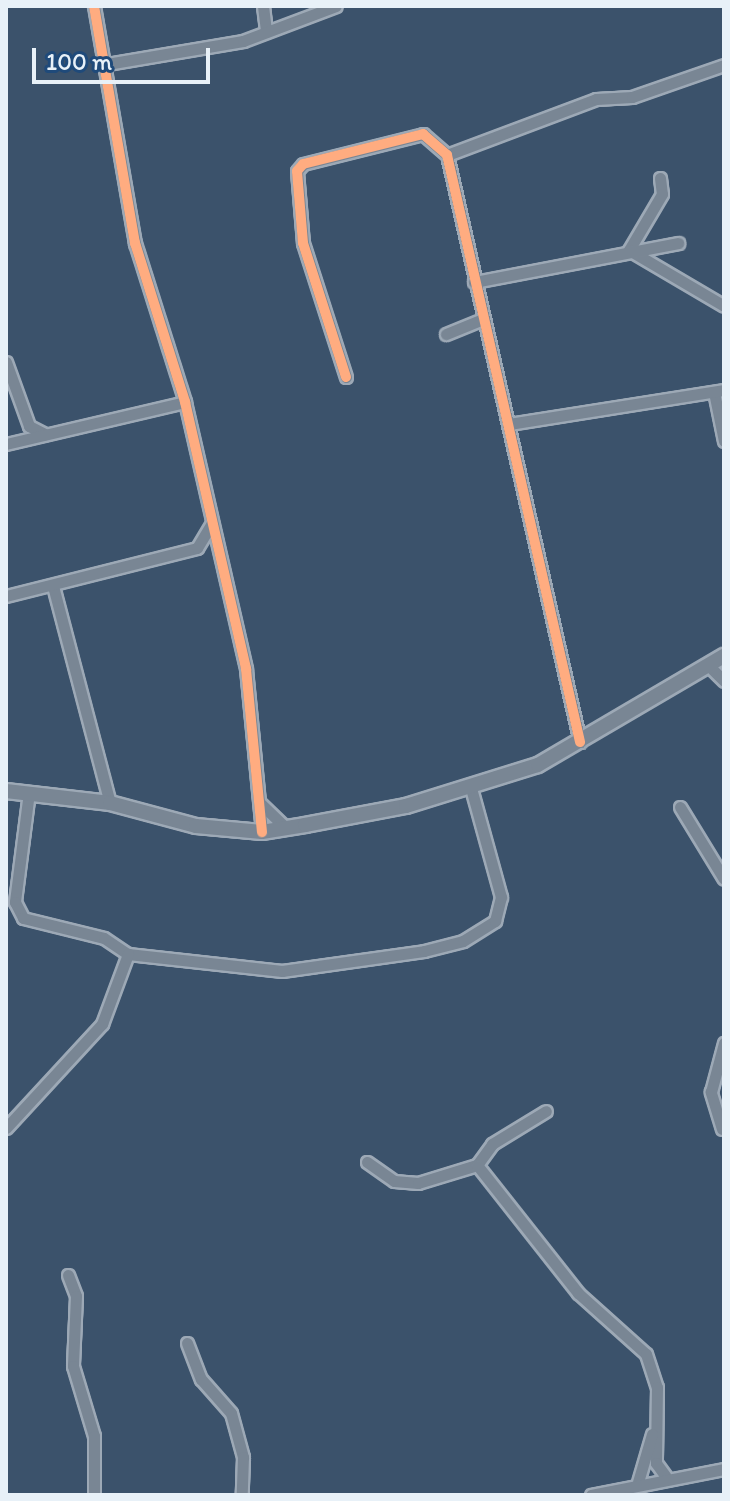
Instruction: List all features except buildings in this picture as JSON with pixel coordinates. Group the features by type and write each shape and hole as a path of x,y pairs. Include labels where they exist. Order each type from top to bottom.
{"street":[{"path":"94,6 107,64 135,243 185,402 246,669 262,832"},
{"path":"263,6 266,32"},
{"path":"107,64 266,32 336,6"},
{"path":"447,155 596,99 632,97 724,65"},
{"path":"346,377 301,235 299,167 416,134 447,155 580,742"},
{"path":"629,250 662,194 660,178"},
{"path":"474,282 678,243"},
{"path":"629,250 724,306"},
{"path":"446,334 483,319"},
{"path":"6,362 29,426 45,434"},
{"path":"509,424 719,391 724,441"},
{"path":"6,444 185,402"},
{"path":"159,408 190,429"},
{"path":"6,596 197,548 213,522"},
{"path":"53,586 110,803"},
{"path":"6,791 110,803 196,826 262,832 471,788 580,742 724,656"},
{"path":"707,664 724,681"},
{"path":"29,792 17,911 104,938 128,954 282,971 424,951 482,932 501,911 501,897 471,788"},
{"path":"260,803 285,827"},
{"path":"680,807 724,879"},
{"path":"6,1128 102,1024 128,954"},
{"path":"722,1129 711,1092 724,1043"},
{"path":"367,1162 405,1185 477,1165 492,1144 546,1111"},
{"path":"477,1165 578,1293 646,1354 658,1399 638,1482"},
{"path":"68,1275 76,1296 73,1366 94,1436 94,1495"},
{"path":"187,1343 201,1379 231,1413 243,1457 242,1495"},
{"path":"652,1433 666,1477"},
{"path":"591,1495 638,1482 724,1469"}],"cycle path":[{"path":"94,6 135,243 185,402 246,669 262,832"},
{"path":"346,377 303,243 297,171 303,164 423,134 447,155 580,742"}]}
